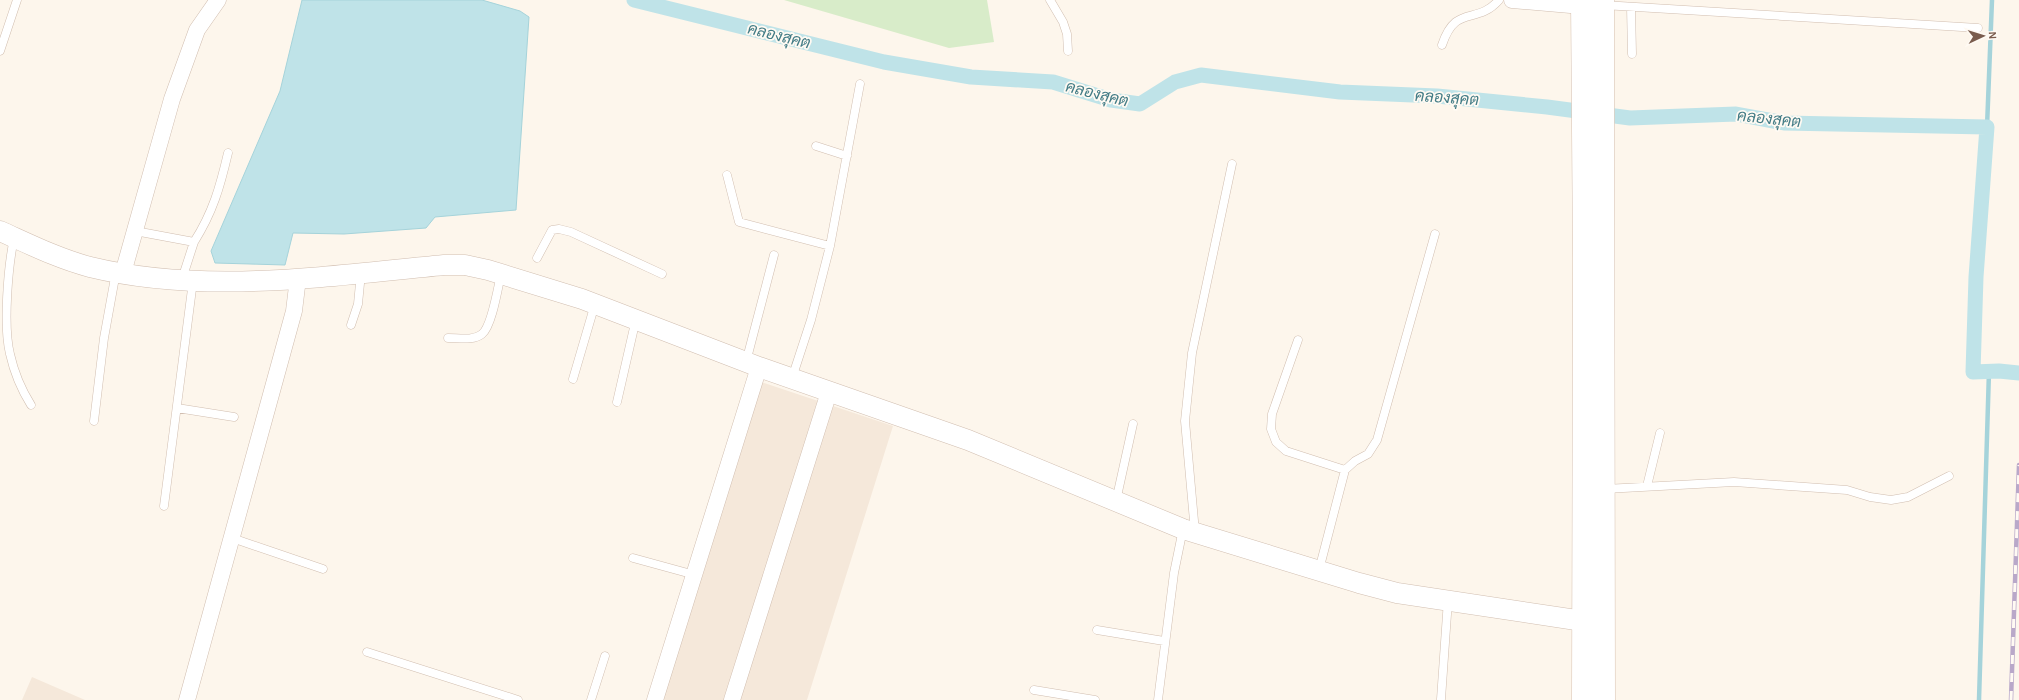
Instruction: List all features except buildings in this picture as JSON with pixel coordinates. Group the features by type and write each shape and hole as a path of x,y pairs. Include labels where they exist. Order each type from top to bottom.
{"main road":[{"path":"1603,2 1605,489 1604,700"},
{"path":"1582,3 1584,258 1583,700"},
{"path":"1583,621 1605,622"}],"street":[{"path":"120,273 135,231 172,99 198,30 218,0"},
{"path":"1512,0 1582,3"},
{"path":"7,234 62,258 120,273 188,280 298,278 444,264 465,265 527,278 636,318 752,364 968,440 1189,531 1397,593 1583,621"},
{"path":"188,700 294,311 298,278"},
{"path":"655,700 695,575 752,364"},
{"path":"732,700 829,392"}],"lane":[{"path":"0,52 17,0"},
{"path":"1050,0 1063,22 1067,34 1068,51"},
{"path":"1442,45 1454,22 1491,9 1499,0"},
{"path":"1603,2 1631,7 1978,28"},
{"path":"1631,7 1632,54"},
{"path":"792,378 811,320 830,246 860,84"},
{"path":"816,146 847,156"},
{"path":"164,506 177,408 188,280 194,242 208,220 215,204 228,153"},
{"path":"1158,700 1164,642 1174,573 1189,531 1185,421 1192,353 1232,164"},
{"path":"727,175 739,222 830,246"},
{"path":"537,258 552,230 559,229 571,232 662,274"},
{"path":"135,231 194,242"},
{"path":"7,234 9,272 9,353 21,388 31,405"},
{"path":"1319,571 1345,470 1355,461 1368,454 1377,440 1435,234"},
{"path":"752,364 774,255"},
{"path":"351,325 358,304 361,272"},
{"path":"94,421 104,338 120,273"},
{"path":"448,338 471,338 482,334 488,324 501,273"},
{"path":"572,379 595,303"},
{"path":"617,402 636,318"},
{"path":"1298,340 1272,414 1271,429 1276,442 1286,451 1345,470"},
{"path":"177,408 234,416"},
{"path":"1116,501 1133,424"},
{"path":"1647,486 1660,433"},
{"path":"1605,489 1734,482 1847,490 1891,500 1908,497 1949,476"},
{"path":"232,538 322,569"},
{"path":"633,558 695,575"},
{"path":"1441,699 1448,600"},
{"path":"1098,630 1164,642"},
{"path":"367,652 518,700"},
{"path":"591,700 604,656"},
{"path":"1034,690 1095,700"}],"shaded area":[{"path":"761,382 893,426 807,700 661,700"},
{"path":"32,677 85,700 22,700"}],"green space":[{"path":"784,0 987,0 994,42 949,48"}],"water":[{"path":"302,0 482,0 520,11 529,17 516,210 435,217 426,228 344,234 293,233 285,265 215,263 211,251 280,91"}],"waterway":[{"name":"คลองสุคต","path":"634,0 884,62 971,77 1053,82 1111,100 1140,104 1175,82 1201,75 1340,92 1437,96 1547,107 1630,118 1736,114 1784,123 1987,127 1976,277 1973,372 1999,371 2019,373"},
{"path":"1987,127 1992,0"},
{"path":"1979,700 1989,371"}],"railway":[{"path":"2011,700 2019,465"}]}
